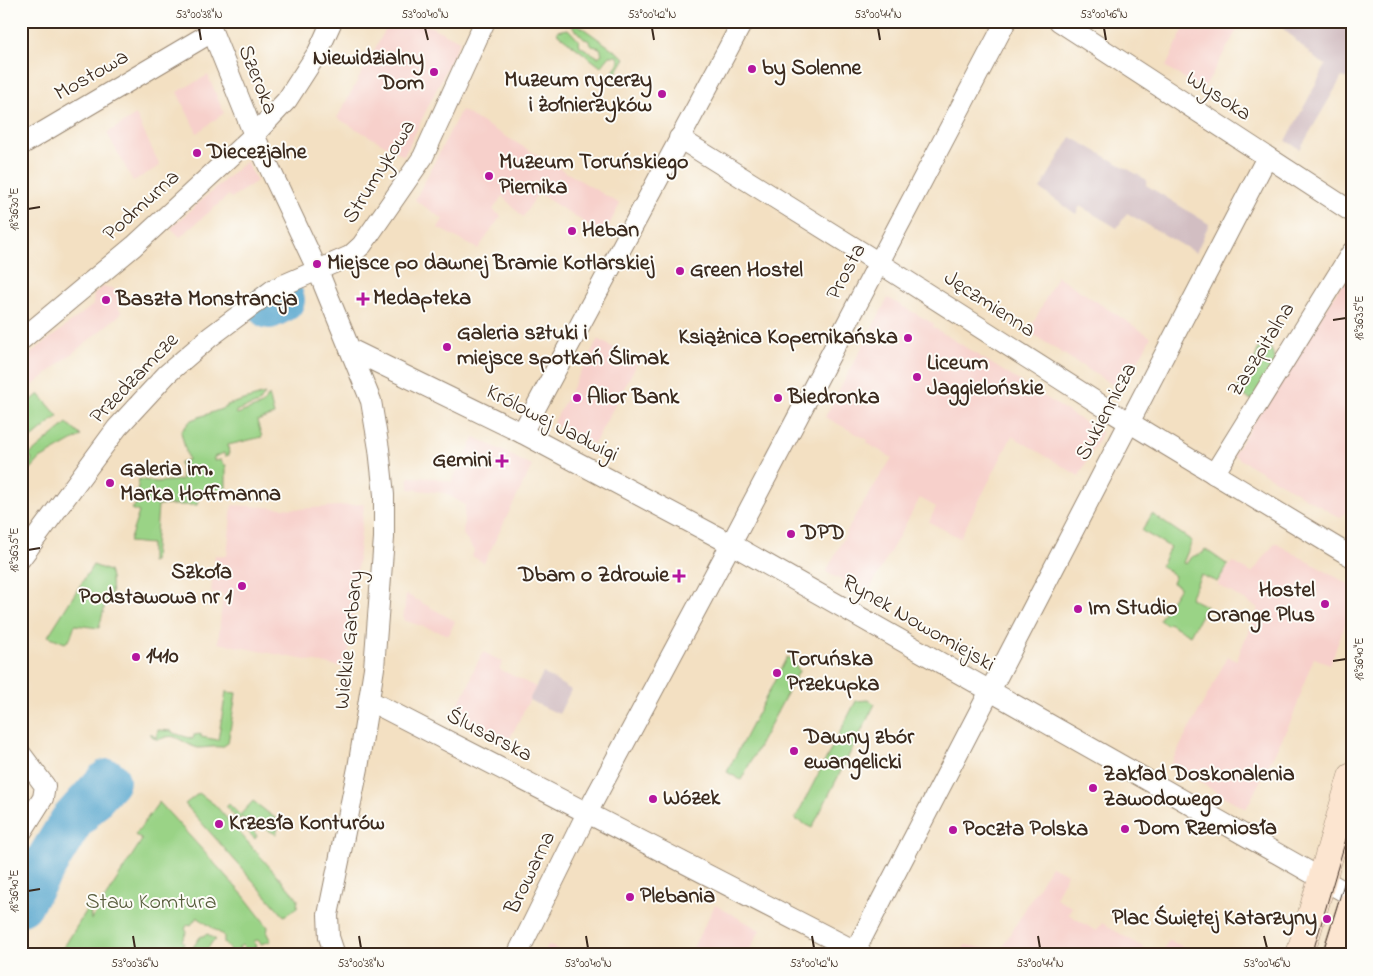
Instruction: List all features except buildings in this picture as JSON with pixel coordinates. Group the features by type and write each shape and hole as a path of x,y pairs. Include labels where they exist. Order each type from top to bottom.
{"street":[{"name":"Podmurna","path":"21,340 134,246 254,135 287,100 318,52 332,21"},
{"name":"Strumykowa","path":"318,271 350,256 362,245 387,211 422,157 485,21"},
{"path":"522,433 743,21"},
{"name":"Prosta","path":"731,544 1006,21"},
{"name":"Wysoka","path":"1059,21 1352,212"},
{"name":"Szeroka","path":"210,27 254,135 318,271 350,348"},
{"name":"Mostowa","path":"21,145 210,27"},
{"name":"Jęczmienna","path":"679,138 1128,422 1352,557"},
{"name":"Sukiennicza","path":"990,690 1267,157"},
{"name":"Zaszpitalna","path":"1214,474 1352,252"},
{"name":"Przedzamcze","path":"21,558 117,428 167,374 210,337 274,289 318,271"},
{"name":"Królowej Jadwigi","path":"350,348 522,433 731,544"},
{"name":"Wielkie Garbary","path":"332,947 329,907 370,701 384,538 384,495 371,401 350,348"},
{"path":"587,813 731,544"},
{"name":"Rynek Nowomiejski","path":"587,813 857,953 990,690 731,544"},
{"path":"990,690 1352,896"},
{"name":"Ślusarska","path":"370,701 587,813"},
{"path":"21,754 45,786 43,798 21,834"},
{"path":"1300,955 1352,777"},
{"name":"Browarna","path":"517,955 587,813"},
{"path":"1336,955 1352,905"}],"shaded area":[{"path":"390,21 419,21 460,41 404,156 337,118"},
{"path":"1187,21 1242,21 1203,90 1166,67"},
{"path":"1275,21 1352,21 1352,80 1342,77 1300,149 1286,141 1326,65 1316,59"},
{"path":"208,75 224,113 197,133 177,92"},
{"path":"461,110 620,204 604,235 538,193 523,217 502,196 493,210 501,216 478,249 438,228 443,219 415,200"},
{"path":"136,115 160,166 133,181 107,133"},
{"path":"1071,137 1147,180 1146,185 1209,224 1196,253 1127,213 1117,228 1080,206 1076,214 1040,189"},
{"path":"246,161 257,181 231,198 229,195 180,237 171,228"},
{"path":"1352,268 1352,515 1345,512 1340,518 1233,455"},
{"path":"1057,276 1151,337 1122,391 1029,332"},
{"path":"102,287 113,288 119,296 118,307 122,313 21,395 21,361 93,305 94,294"},
{"path":"888,298 934,324 933,327 1102,433 1079,476 1012,436 960,538 929,522 936,507 920,498 867,594 826,572 856,514 892,458 867,443 868,440 825,417"},
{"path":"598,339 638,362 594,444 553,424"},
{"path":"475,437 532,466 484,563 472,556 474,551 463,534 465,505 445,493 409,489 408,477 435,478 451,482"},
{"name":"Szkoła Podstawowa nr 1","path":"364,504 347,668 218,643 223,594 211,593 215,555 227,556 232,505 299,509"},
{"path":"1275,543 1352,586 1352,607 1330,664 1314,658 1292,719 1246,809 1170,765 1228,656 1236,661 1258,608 1218,585 1219,581 1232,562 1252,573"},
{"path":"406,594 455,621 449,635 403,620"},
{"path":"483,652 503,662 499,669 536,687 507,744 451,715 468,687 471,675"},
{"path":"543,673 571,690 559,714 529,700"},
{"path":"1051,866 1067,874 1056,898 1072,907 1068,914 1096,931 1102,923 1156,955 960,955 965,945 1000,951"},
{"path":"715,905 760,930 747,955 689,955"},
{"path":"1168,940 1184,947 1201,955 1162,955"},
{"path":"548,945 565,953 569,955 543,955"}],"green space":[{"path":"573,21 625,58 614,76 616,79 613,78 614,69 620,61 617,56 610,56 601,67 558,34 557,31 568,29 579,41 580,46 598,57 602,54 600,48 592,46 572,26"},
{"path":"1263,346 1271,349 1276,361 1252,400 1238,393 1237,389 1253,364 1259,347"},
{"path":"39,394 58,416 21,447 21,409"},
{"path":"265,394 259,403 236,411 237,414 262,405 269,395 274,415 257,421 262,437 228,445 229,455 225,456 224,453 214,457 214,461 221,460 226,465 226,489 200,491 197,505 158,505 154,561 151,562 151,544 129,542 139,512 131,509 135,506 139,479 156,482 182,480 180,462 188,460 181,432 191,420 227,407 227,405"},
{"path":"67,423 81,436 40,459 21,480 22,474 31,462 32,458 28,456"},
{"path":"1152,514 1192,541 1183,563 1186,564 1191,557 1203,553 1205,549 1228,565 1217,582 1201,575 1190,598 1206,606 1190,635 1169,623 1167,625 1159,620 1180,587 1172,583 1175,576 1161,566 1170,547 1142,531"},
{"path":"93,565 109,571 111,577 112,601 106,601 99,628 75,625 70,639 65,643 48,636"},
{"path":"787,657 793,660 799,671 741,780 727,772"},
{"path":"226,692 236,693 228,743 222,747 198,748 175,737 156,739 151,735 151,733 156,738 158,730 172,731 173,733 193,739 194,735 201,734 201,737 218,740"},
{"path":"868,700 875,704 812,828 795,819 856,701"},
{"path":"21,769 26,777 27,786 21,803"},
{"path":"199,793 215,805 298,899 297,908 284,916 185,804"},
{"path":"253,801 280,822 276,834 252,822 250,826 257,836 255,839 245,829 248,825 242,817 238,820 226,807 229,804 240,815"},
{"name":"Staw Komtura","path":"159,802 244,896 268,927 267,934 271,941 261,944 258,940 254,941 256,947 247,951 242,945 239,947 241,953 234,955 224,943 224,936 197,917 185,929 187,932 182,941 184,943 177,955 59,955 90,905 91,920 142,840 135,835"},
{"path":"208,934 216,940 212,942 204,955 188,955 200,937"}],"waterway":[{"path":"269,307 283,300"},
{"path":"21,904 71,822 108,781"}],"tram line":[{"path":"1312,955 1352,819"},
{"path":"1322,955 1352,858"}],"place":[{"name":"by Solenne","path":"752,69"},
{"name":"Niewidzialny Dom","path":"434,72"},
{"name":"Muzeum rycerzy i żołnierzyków","path":"662,94"},
{"name":"Diecezjalne","path":"197,153"},
{"name":"Muzeum Toruńskiego Piernika","path":"489,176"},
{"name":"Heban","path":"572,231"},
{"name":"Miejsce po dawnej Bramie Kotlarskiej","path":"317,264"},
{"name":"Green Hostel","path":"680,271"},
{"name":"Medapteka","path":"363,299"},
{"name":"Baszta Monstrancja","path":"106,300"},
{"name":"Książnica Kopernikańska","path":"908,338"},
{"name":"Galeria sztuki i miejsce spotkań Ślimak","path":"447,347"},
{"name":"Liceum Jaggielońskie","path":"917,377"},
{"name":"Alior Bank","path":"577,398"},
{"name":"Biedronka","path":"778,398"},
{"name":"Gemini","path":"502,461"},
{"name":"Galeria im. Marka Hoffmanna","path":"110,483"},
{"name":"DPD","path":"791,534"},
{"name":"Dbam o Zdrowie","path":"679,576"},
{"name":"Szkoła Podstawowa nr 1","path":"242,586"},
{"name":"Hostel Orange Plus","path":"1325,604"},
{"name":"Im Studio","path":"1078,609"},
{"name":"1410","path":"136,657"},
{"name":"Toruńska Przekupka","path":"777,673"},
{"name":"Dawny zbór ewangelicki","path":"794,751"},
{"name":"Zakład Doskonalenia Zawodowego","path":"1093,788"},
{"name":"Wózek","path":"653,799"},
{"name":"Krzesła Konturów","path":"219,824"},
{"name":"Dom Rzemiosła","path":"1125,829"},
{"name":"Poczta Polska","path":"953,830"},
{"name":"Plebania","path":"630,897"},
{"name":"Plac Świętej Katarzyny","path":"1327,919"}]}
